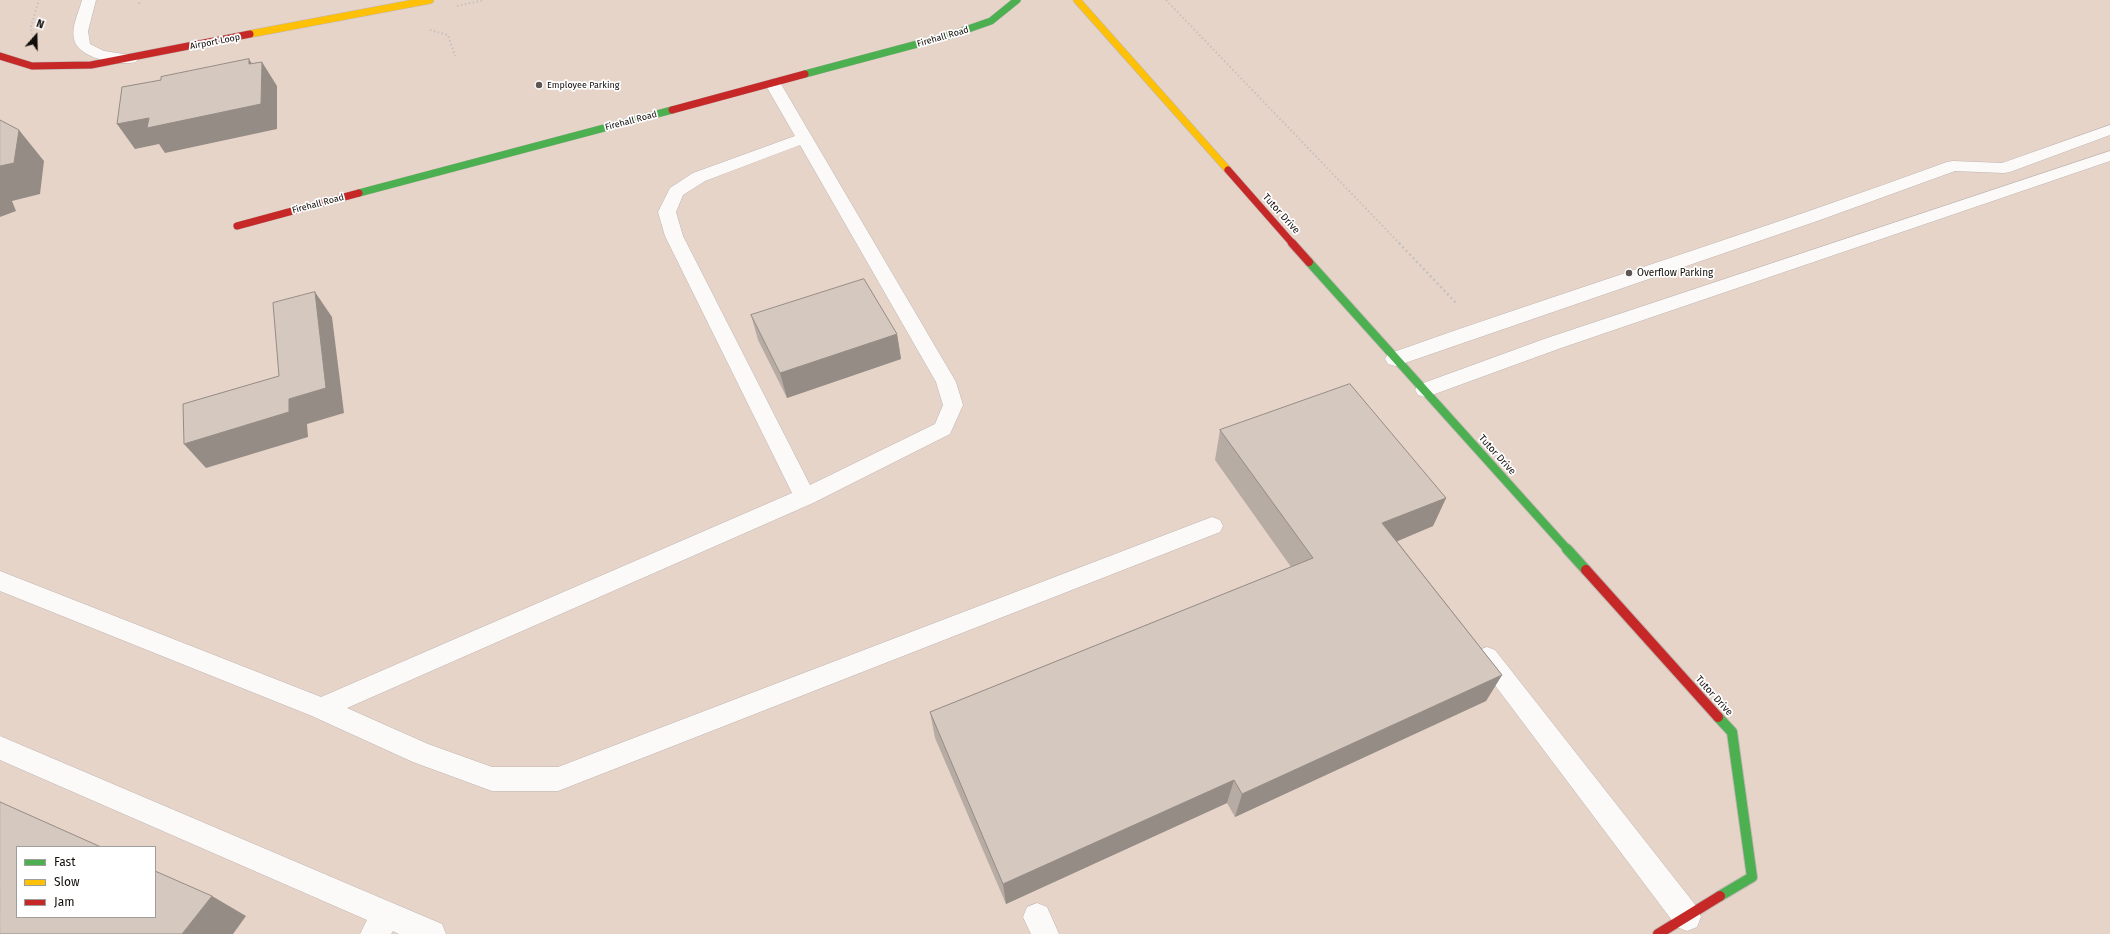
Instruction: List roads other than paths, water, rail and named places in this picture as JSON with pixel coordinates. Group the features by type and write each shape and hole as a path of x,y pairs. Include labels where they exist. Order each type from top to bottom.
{"street":[{"name":"Airport Loop","path":"0,56 32,66 91,65 131,59 430,0"},
{"name":"Firehall Road","path":"237,226 773,84 978,26 1003,14 1017,0"},
{"name":"Tutor Drive","path":"1078,0 1395,359 1425,390 1732,732 1752,877 1658,934"}],"lane":[{"path":"89,0 81,39 84,46 92,52 131,59"},
{"path":"321,708 804,497 942,429 952,405 946,382 773,84"},
{"path":"1395,359 1480,328 1622,282 1953,166 2004,168 2110,130"},
{"path":"804,497 674,236 667,212 676,192 699,177 805,138"},
{"path":"1425,390 1562,340 2110,156"},
{"path":"0,580 321,708 422,754 492,779 558,779 1212,526"},
{"path":"1486,657 1687,917"},
{"path":"0,748 381,924 432,934"}],"place":[{"name":"Employee Parking","path":"539,85"},
{"name":"Overflow Parking","path":"1629,273"}]}
